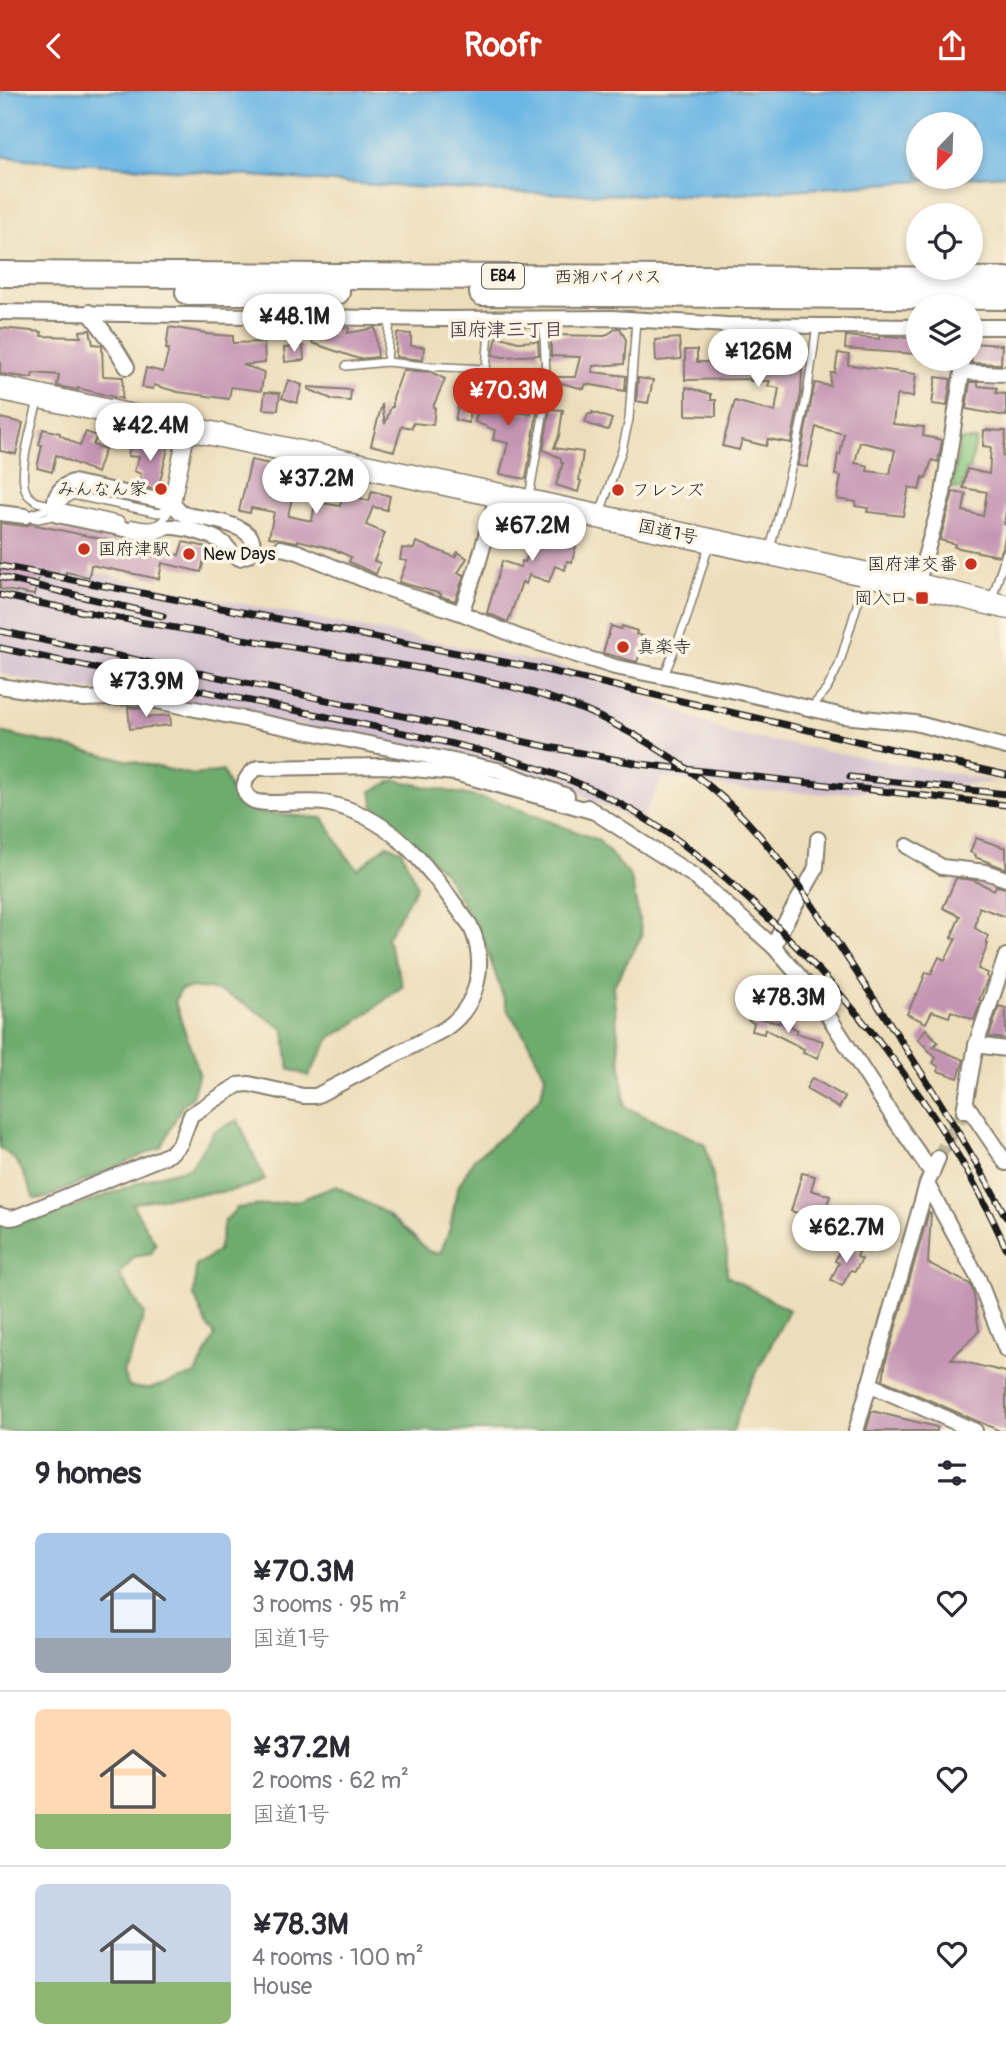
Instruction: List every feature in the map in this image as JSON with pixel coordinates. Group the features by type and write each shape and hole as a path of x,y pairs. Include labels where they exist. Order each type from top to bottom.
{"highway":[{"path":"983,275 1006,273"},
{"name":"西湘バイパス","path":"0,274 906,279"},
{"name":"西湘バイパス","path":"983,280 1006,280"},
{"name":"西湘バイパス","path":"0,291 1006,297"},
{"name":"国道1号","path":"0,388 917,585 998,606"}],"street":[{"path":"0,312 543,318 727,325 906,327"},
{"path":"89,312 127,367"},
{"path":"983,327 1006,327"},
{"path":"983,369 1006,374"},
{"path":"917,585 943,494 961,371"},
{"path":"172,503 187,429"},
{"path":"73,482 172,503 186,515 238,527 253,539 253,546 251,551 239,558 231,553 224,543 213,537 178,528 164,528 148,534 55,511 59,490 63,485 73,482"},
{"path":"461,613 497,496"},
{"path":"0,513 25,516"},
{"path":"281,548 298,552 377,585 575,656 614,667 843,716 915,723 1006,747"},
{"path":"0,686 84,699 136,697 498,771 570,797 694,876 774,947 813,992 929,1178 978,1278 1006,1350"},
{"path":"0,1215 16,1217 170,1154 180,1144 191,1115 238,1085 249,1084 303,1097 316,1096 443,1030 454,1023 467,1008 480,967 477,938 412,850 376,822 344,808 312,802 255,801 244,789 251,772 258,768 384,766 455,773 595,812"},
{"path":"774,947 816,867 818,839"},
{"path":"907,846 942,867 986,872 1006,879"},
{"path":"1006,956 976,1045 965,1107 1006,1163"},
{"path":"976,1045 1006,1049"},
{"path":"856,1431 929,1178 939,1159"},
{"path":"869,1384 975,1431"}],"lane":[{"path":"387,362 390,318"},
{"path":"528,501 547,393 543,318"},
{"path":"346,366 387,362 485,369 490,319"},
{"path":"598,517 622,450 629,419 636,320"},
{"path":"769,553 794,457 807,395 817,325"},
{"path":"39,396 23,470 28,496 55,511 152,526 165,519 172,503"},
{"path":"25,516 38,519 55,511"},
{"path":"663,677 685,620 710,541"},
{"path":"998,606 1006,553"},
{"path":"811,709 827,689 839,665 866,575"}],"shaded area":[{"path":"0,550 187,593 590,672 728,733 1000,782 823,794 749,790 662,778 640,824 563,785 490,762 124,691 60,689 0,673"}],"green space":[{"path":"960,440 976,440 970,469 966,469 962,489 952,488"},
{"path":"0,732 194,775 223,771 235,800 258,813 323,818 345,854 358,869 387,845 401,850 417,886 387,938 403,986 348,1028 331,1037 308,1076 289,1069 284,1029 222,993 194,988 180,990 175,1002 199,1073 192,1097 182,1106 161,1147 46,1198 34,1199 17,1163 0,1149"},
{"path":"395,780 500,802 598,840 631,877 642,935 613,987 625,1107 705,1144 727,1253 727,1276 789,1310 745,1395 733,1431 0,1431 0,1223 12,1224 51,1215 154,1177 191,1167 214,1131 238,1120 265,1180 232,1190 165,1197 132,1204 156,1244 151,1254 134,1257 120,1275 144,1314 134,1348 123,1372 129,1387 149,1389 196,1374 215,1335 209,1329 194,1296 196,1266 218,1251 224,1222 237,1208 297,1201 336,1186 386,1213 428,1251 440,1254 450,1228 457,1189 474,1159 513,1127 541,1096 545,1075 508,1011 484,941 444,872 374,807 371,791"}],"water":[{"path":"0,91 1006,91 1006,175 984,177 984,112 906,112 906,182 709,196 525,193 374,185 0,156"}],"building":[{"path":"169,327 233,336 233,343 264,342 265,363 243,365 264,372 261,391 231,387 229,399 178,392 154,385 153,389 142,387 146,368 163,372 169,349 166,349"},
{"path":"334,327 349,328 348,333 375,328 378,357 359,359 312,343 316,330 333,335"},
{"path":"0,328 42,332 41,336 81,337 80,331 90,330 93,344 102,345 103,376 123,377 122,399 78,388 57,386 59,375 33,373 32,378 0,374"},
{"path":"620,328 626,340 624,364 593,366 592,372 626,376 625,391 586,384 584,389 553,381 552,377 575,377 580,357 551,356 551,335 605,336"},
{"path":"397,333 411,334 411,346 424,347 423,360 396,357"},
{"path":"756,335 805,345 798,369 802,370 801,394 791,443 768,439 766,446 742,440 739,450 722,446 735,401 775,412 779,388 768,386 770,381 750,379 685,380 685,350 697,350 697,362 730,362 730,359 743,359 747,342 755,344"},
{"path":"497,336 518,342 538,341 539,355 493,355"},
{"path":"846,336 906,338 906,353 845,349"},
{"path":"679,338 681,359 656,361 655,340"},
{"path":"983,344 1002,345 1001,364 983,363"},
{"path":"303,346 304,360 285,362 284,348"},
{"path":"838,353 849,355 848,365 916,374 913,397 898,395 896,398 893,424 924,427 923,436 942,440 938,462 932,460 919,490 909,487 903,516 867,512 868,508 855,506 856,502 837,499 841,476 835,475 844,434 816,427 807,467 798,466 815,383 830,386 831,373 835,373","holes":["860,442 895,450 890,474 867,471 868,466 855,463"]},
{"path":"403,370 431,372 445,379 433,407 433,425 413,423 412,428 402,426 394,451 371,445 382,404 385,424 393,407 393,398"},
{"path":"465,375 470,375 469,423 455,420"},
{"path":"936,377 951,379 947,406 932,404"},
{"path":"638,378 653,380 648,403 636,401"},
{"path":"288,380 302,385 297,403 282,398"},
{"path":"970,382 978,382 978,386 997,388 996,393 1006,394 1006,416 966,409"},
{"path":"510,385 512,412 531,414 532,407 538,407 526,479 500,474 508,443 493,440 495,430 475,422 484,386"},
{"path":"308,387 351,390 350,401 334,400"},
{"path":"686,387 711,394 711,400 716,400 716,416 686,415"},
{"path":"265,392 280,393 278,410 263,409"},
{"path":"550,409 563,410 554,448 583,452 578,492 556,485 563,463 561,458 543,450"},
{"path":"592,412 612,419 608,430 585,423 588,414"},
{"path":"0,418 23,423 16,454 0,451"},
{"path":"43,429 60,433 80,446 86,432 97,436 93,445 105,449 97,473 56,455 52,472 37,468"},
{"path":"984,430 1006,431 1003,456 1006,456 1006,529 999,556 954,547 955,544 940,540 953,492 966,494 963,511 983,516 987,492 963,488 967,469 989,474 991,447 983,446"},
{"path":"131,440 169,444 160,481 165,482 164,491 139,486 141,474 134,471 139,457 128,456"},
{"path":"251,460 298,470 288,516 312,521 315,502 340,506 344,493 369,501 372,491 390,496 387,510 373,507 366,525 385,533 374,561 380,563 376,574 349,562 351,557 333,549 298,540 269,537 274,512 251,508 250,513 239,511"},
{"path":"516,515 534,523 579,532 572,562 567,561 565,570 555,566 549,582 529,575 526,584 522,582 508,622 487,613 502,561 520,567 535,540 510,528"},
{"path":"0,523 24,526 31,524 179,555 183,542 207,547 201,572 162,563 159,579 91,565 89,577 41,570 34,595 0,589"},
{"path":"416,542 455,557 458,552 467,558 458,573 464,575 455,601 440,596 441,594 399,582 407,561 400,560 402,548 414,549"},
{"name":"真楽寺","path":"611,626 621,629 622,626 645,637 637,662 603,653"},
{"path":"128,707 146,709 147,717 170,715 171,725 130,729"},
{"path":"976,838 1006,848 1006,869 975,857 976,855 970,852"},
{"path":"956,878 973,880 994,890 996,886 1006,888 1006,917 979,907 975,928 988,936 988,944 978,969 988,973 988,978 974,1020 951,1011 949,1017 932,1011 926,1023 907,1014 926,972 931,974 939,957 945,960 956,939 951,938 960,916 943,908"},
{"path":"999,1006 1006,1008 1006,1039 989,1037"},
{"path":"750,1016 779,1023 780,1021 798,1030 796,1033 823,1041 818,1058 803,1053 804,1049 765,1029 764,1034 752,1031 754,1023 748,1020"},
{"path":"926,1029 938,1042 933,1047 964,1060 958,1078 938,1071 939,1067 933,1063 936,1058 918,1039"},
{"path":"812,1078 845,1097 839,1108 806,1089"},
{"path":"802,1173 815,1176 811,1190 830,1196 816,1235 803,1230 808,1216 791,1211"},
{"path":"929,1212 928,1263 970,1284 979,1331 951,1359 1006,1372 1006,1431 1000,1431 883,1380 886,1361"},
{"path":"841,1247 848,1252 851,1248 859,1252 857,1257 862,1259 855,1271 851,1270 842,1286 831,1280 839,1263 835,1261"},
{"path":"872,1411 937,1427 937,1431 866,1431"}],"tunnel":[{"path":"938,1158 964,1111"}],"railway":[{"path":"0,566 541,669 1006,775"},
{"path":"0,577 163,616"},
{"path":"0,595 489,681 581,709 654,747 696,776 735,809 797,883 925,1079 1006,1217"},
{"path":"0,631 640,764 1006,805"},
{"path":"0,648 482,751 575,782 638,814 722,875 798,948 859,1016 888,1052 940,1127 964,1166 1006,1248"},
{"path":"850,777 1006,794"}],"place":[{"name":"みんなん家","path":"161,489"},
{"name":"フレンズ","path":"618,490"},
{"name":"国府津駅","path":"84,549"},
{"name":"New Days","path":"189,554"},
{"name":"国府津交番","path":"971,564"},
{"name":"岡入口","path":"922,598"},
{"name":"真楽寺","path":"623,647"}],"district":[{"name":"国府津三丁目","path":"506,330"}]}
